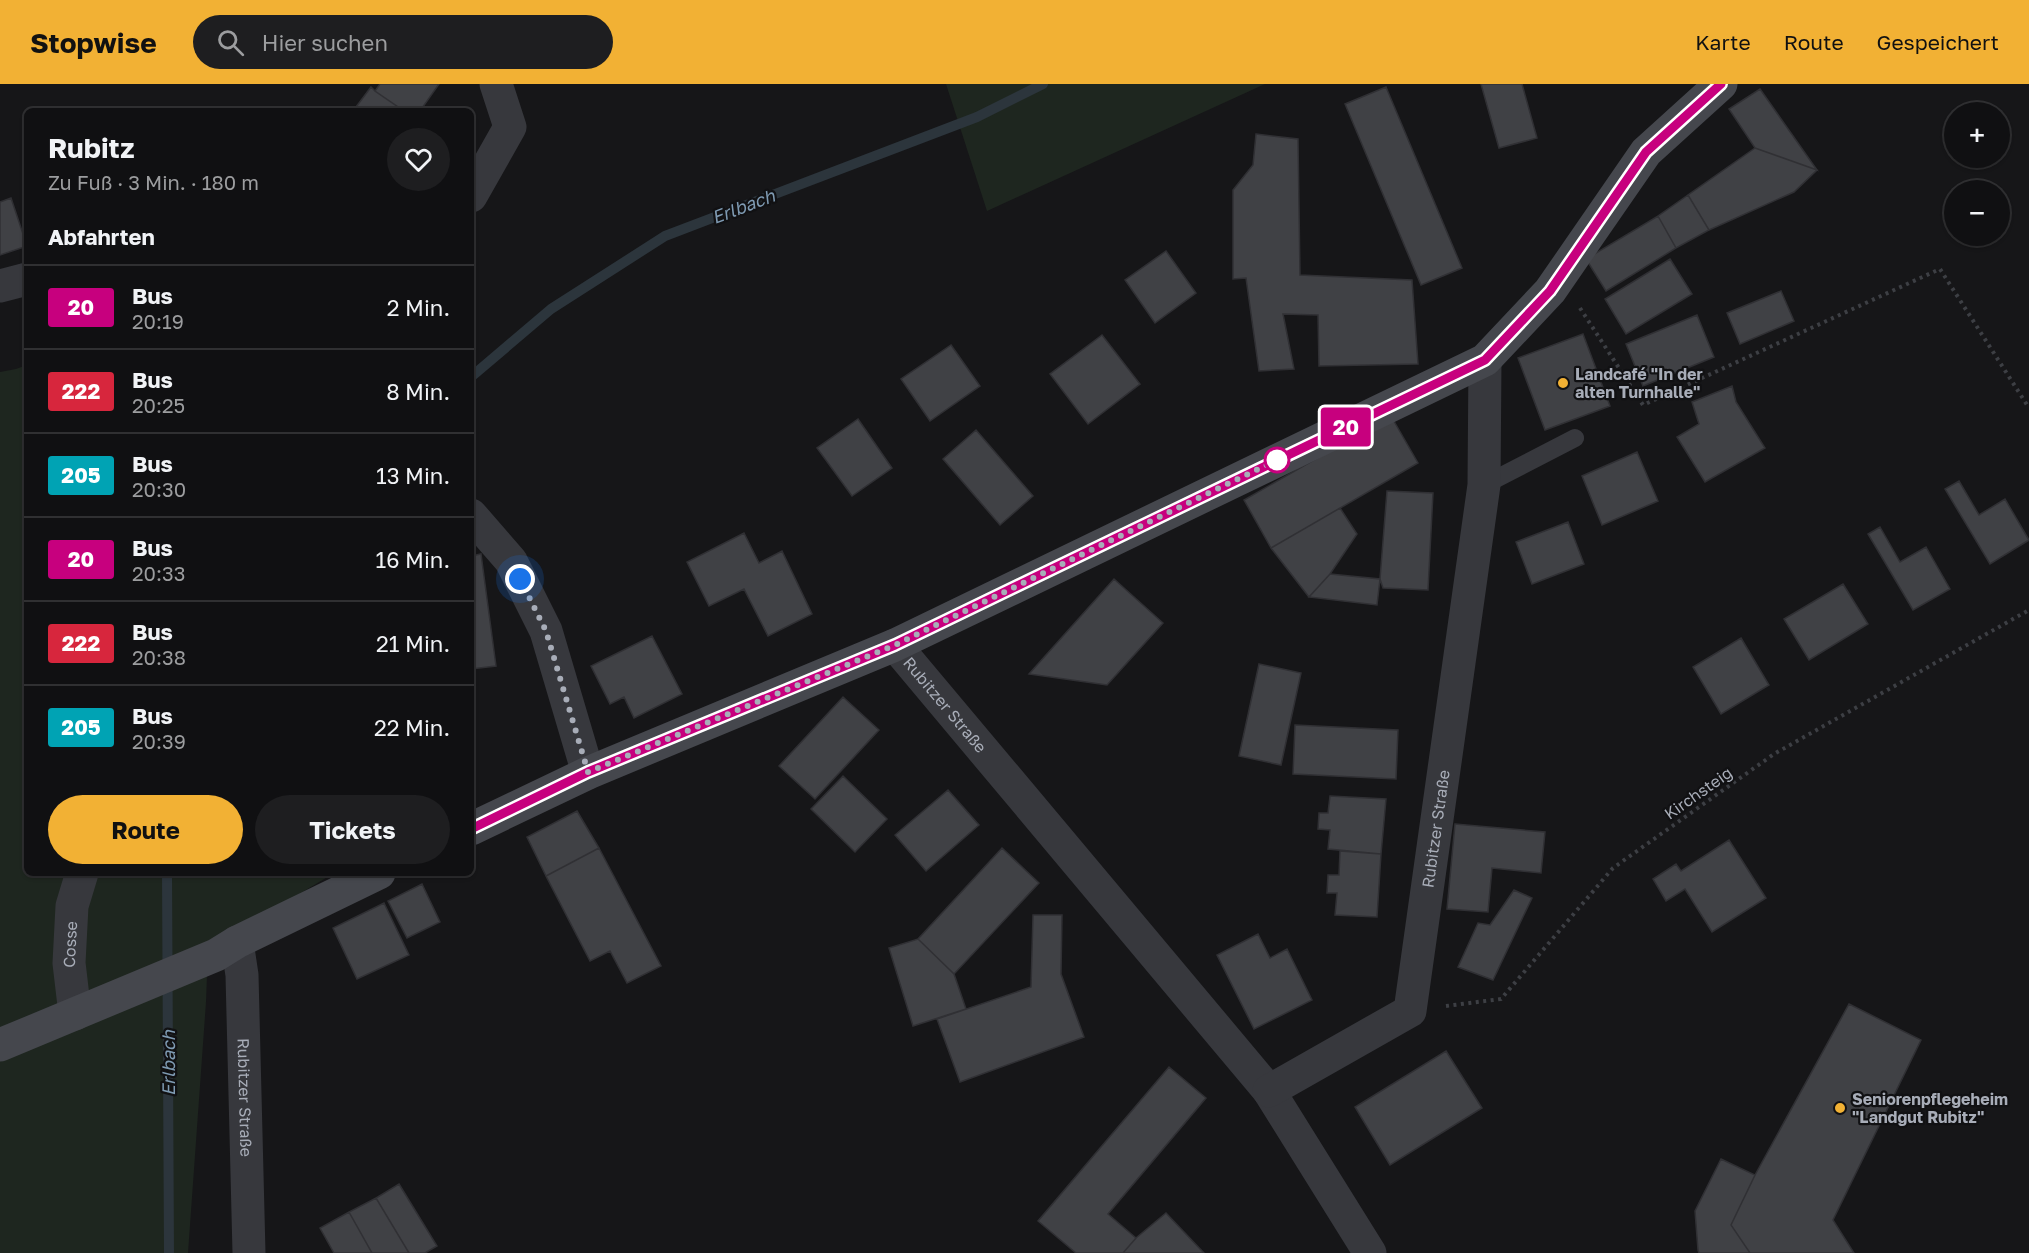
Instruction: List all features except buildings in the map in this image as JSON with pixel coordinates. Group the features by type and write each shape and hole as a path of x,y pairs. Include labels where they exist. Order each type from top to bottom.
{"main road":[{"path":"895,645 1485,360 1550,291 1646,152 1721,84"},
{"name":"Rubitzer Straße","path":"474,828 588,772 895,645"},
{"path":"0,1045 226,948 374,876"}],"street":[{"path":"474,191 510,128 496,84"},
{"path":"0,286 24,280"},
{"name":"Rubitzer Straße","path":"1410,1011 1484,485 1485,360"},
{"path":"474,518 511,561 546,631 588,772"},
{"name":"Rubitzer Straße","path":"895,645 1269,1091 1370,1253"},
{"name":"Cosse","path":"75,1014 69,963 72,906 81,876"},
{"name":"Rubitzer Straße","path":"226,948 242,975 249,1253"},
{"path":"1269,1091 1410,1011"}],"lane":[{"path":"1484,485 1575,438"}],"path":[{"path":"1550,291 1579,306 1642,405 1940,269 2029,408"},
{"name":"Kirchsteig","path":"1410,1011 1501,999 1613,868 1774,754 2029,610"}],"shaded area":[{"path":"946,84 1265,84 987,211"},
{"path":"24,366 24,876 329,876 208,949 188,1253 0,1253 0,372"}],"waterway":[{"name":"Erlbach","path":"474,374 551,309 665,236 977,117 1043,84"},
{"name":"Erlbach","path":"167,876 169,1253"}],"bus line":[{"name":"20","path":"474,828 588,772 895,645 1485,360 1550,291 1646,152 1721,84"}],"place":[{"name":"Landcafé \"In der alten Turnhalle\"","path":"1563,383"},
{"name":"Seniorenpflegeheim \"Landgut Rubitz\"","path":"1840,1108"}],"route":[{"path":"520,579 546,631 588,772 895,645 1277,460"}]}
